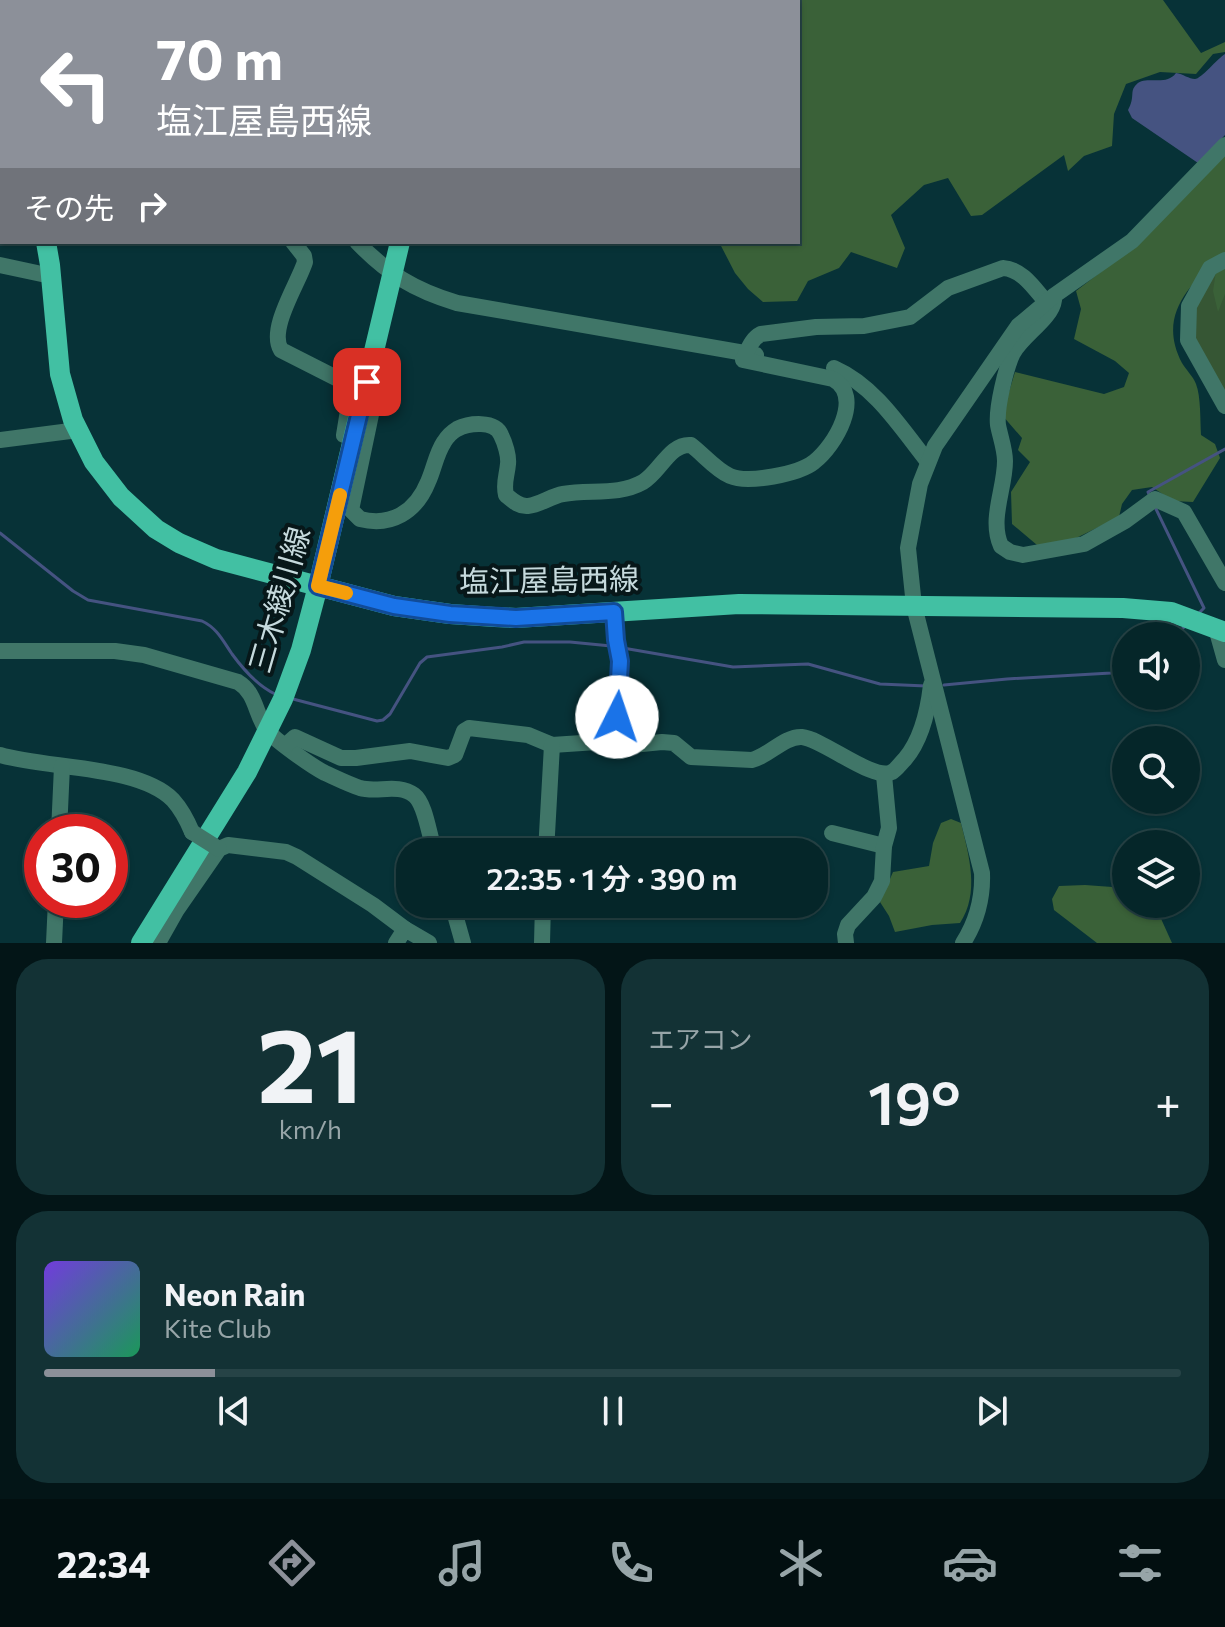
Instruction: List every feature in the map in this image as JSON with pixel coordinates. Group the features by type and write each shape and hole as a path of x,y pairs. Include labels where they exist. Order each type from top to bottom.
{"main road":[{"name":"塩江屋島西線","path":"46,244 60,374 73,420 94,462 121,497 156,529 216,559 394,606 450,614 516,618 739,604 1123,608 1171,612 1221,630"},
{"name":"三木綾川線","path":"141,943 247,772 283,699 301,650 318,586 400,244"}],"street":[{"path":"963,943 975,923 982,891 979,863 914,606 908,548 913,514 928,462 950,421 1007,340 1031,313 1132,241 1225,145"},
{"path":"295,244 305,262 286,307 277,336 278,344 281,350 348,384 351,392 344,435 353,439"},
{"path":"359,244 413,287 457,303 836,369 866,387 928,462"},
{"path":"1225,260 1210,268 1189,306 1188,340 1225,406"},
{"path":"0,265 51,276"},
{"path":"367,382 377,386 351,510 360,519 385,521 410,510 429,481 444,442 456,429 466,426 491,425 497,428 509,461 504,486 506,495 522,506 530,506 556,495 617,491 632,487 656,473 673,452 685,445 691,445 732,477 771,476 811,465 821,456 847,411 847,394 842,384 833,379 743,360 756,337 816,327 864,326 910,317 948,288 1003,268 1011,268 1050,299 1053,308 1021,341 1012,355 999,401 998,420 1005,459 996,527 1001,546 1023,555 1084,544 1125,521 1155,499 1184,512 1225,583"},
{"path":"0,440 78,430"},
{"path":"614,612 620,661 615,744"},
{"path":"1221,630 1225,660"},
{"path":"0,651 115,651 174,662 238,682 251,695 268,732 323,771 359,787 371,790 389,788 413,794 421,802 431,838"},
{"path":"286,745 295,737 341,758 410,751 448,758 455,755 464,731 469,728 528,735 552,745 581,742 622,746 674,743 691,757 752,760 761,758 789,739 799,737 884,775 892,772 912,751 924,722 932,677"},
{"path":"924,722 946,734"},
{"path":"547,838 552,745"},
{"path":"0,755 83,768 135,780 157,789 172,798 185,815 192,832 219,849"},
{"path":"60,814 62,766"},
{"path":"846,943 848,925 874,897 882,881 884,846 889,828 884,775"},
{"path":"832,833 884,846"},
{"path":"158,943 219,849 228,845 286,852 297,857 373,905 401,936 429,943"},
{"path":"54,943 55,918"},
{"path":"456,918 463,943"},
{"path":"542,943 543,918"}],"green space":[{"path":"800,0 1163,0 1201,53 1225,42 1225,52 1213,54 1196,74 1160,72 1126,84 1114,114 1112,146 1084,156 1068,171 1064,155 982,215 971,216 948,178 924,185 891,215 905,248 897,268 851,252 839,268 808,281 797,301 763,302 735,273 720,244 800,244"},
{"path":"1225,155 1225,294 1218,312 1213,291 1218,258 1179,304 1173,331 1175,347 1198,389 1201,435 1215,444 1220,458 1193,502 1173,501 1152,487 1132,490 1122,504 1119,517 1064,544 1037,545 1012,524 1011,492 1030,462 1018,450 1022,438 1002,415 1015,372 1104,394 1124,387 1129,373 1115,361 1074,339 1081,309 1076,291 1124,254"},
{"path":"1225,268 1225,396 1193,339 1195,309 1215,274"},
{"path":"951,819 961,823 969,861 971,887 966,911 960,923 895,932 880,902 893,872 929,866 941,823"},
{"path":"1059,886 1112,887 1112,918 1161,918 1172,943 1097,943 1054,910 1052,899"}],"water":[{"path":"1225,54 1225,135 1198,163 1132,118 1128,110 1134,88 1139,82 1166,80 1176,73 1198,78"}],"waterway":[{"path":"1150,497 1148,492 1225,449"},
{"path":"1155,507 1204,608 1198,614"},
{"path":"0,533 88,600 202,621 212,627 251,677 275,694"},
{"path":"293,699 377,721 390,714 420,663 427,657 524,642 611,646"},
{"path":"623,648 733,667 808,664 880,684 926,686"},
{"path":"944,685 1112,673"}],"slow traffic":[{"path":"340,495 318,586 346,593"}],"route":[{"path":"367,382 318,586 394,606 450,614 516,618 614,612 620,661 617,717"}]}
